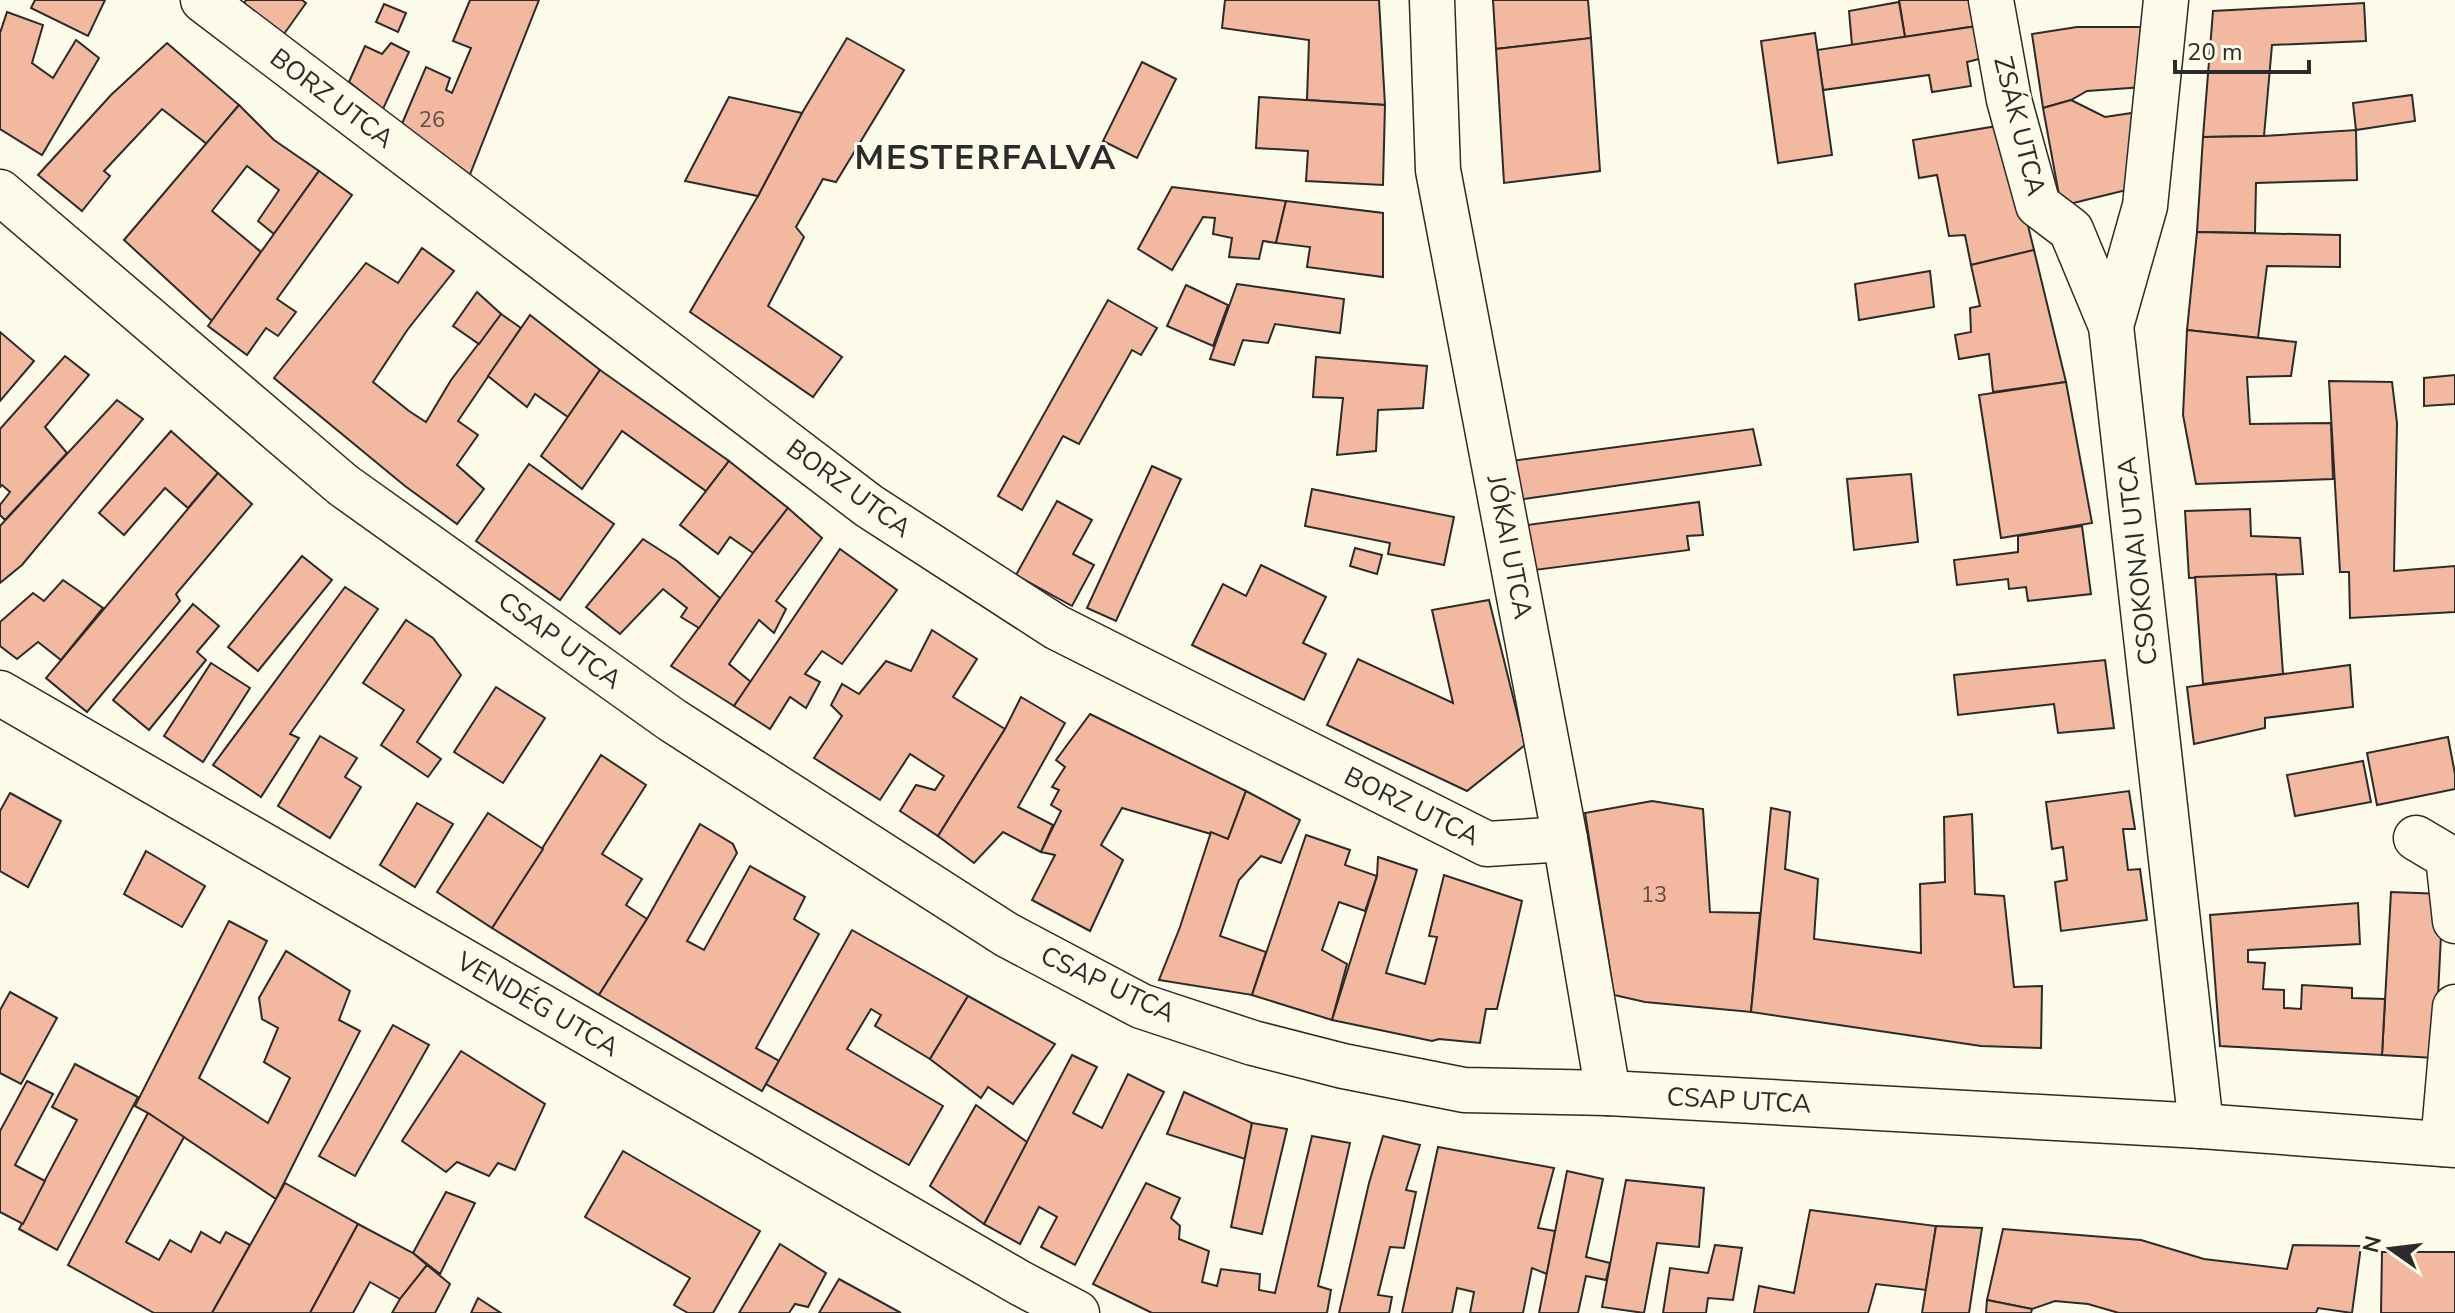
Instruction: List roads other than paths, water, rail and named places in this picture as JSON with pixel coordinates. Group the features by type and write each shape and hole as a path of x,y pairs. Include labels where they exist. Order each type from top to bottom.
{"street":[{"name":"BORZ UTCA","path":"203,0 869,506 1056,627 1487,844 1565,839"},
{"name":"JÓKAI UTCA","path":"1432,0 1438,170 1565,839 1608,1093"},
{"name":"ZSÁK UTCA","path":"1991,0 2009,100 2038,205 2071,230 2111,326"},
{"name":"CSOKONAI UTCA","path":"2166,0 2145,206 2111,326 2201,1126"},
{"name":"CSAP UTCA","path":"0,192 343,485 672,720 1007,935 1141,1006 1253,1043 1343,1066 1464,1090 1608,1093 2201,1126 2449,1145"},
{"name":"VENDÉG UTCA","path":"0,693 1006,1275 1077,1313"},
{"path":"2416,838 2448,857 2455,921"},
{"path":"2449,1145 2455,1007"}],"district":[{"name":"MESTERFALVA","path":"986,157"}]}
